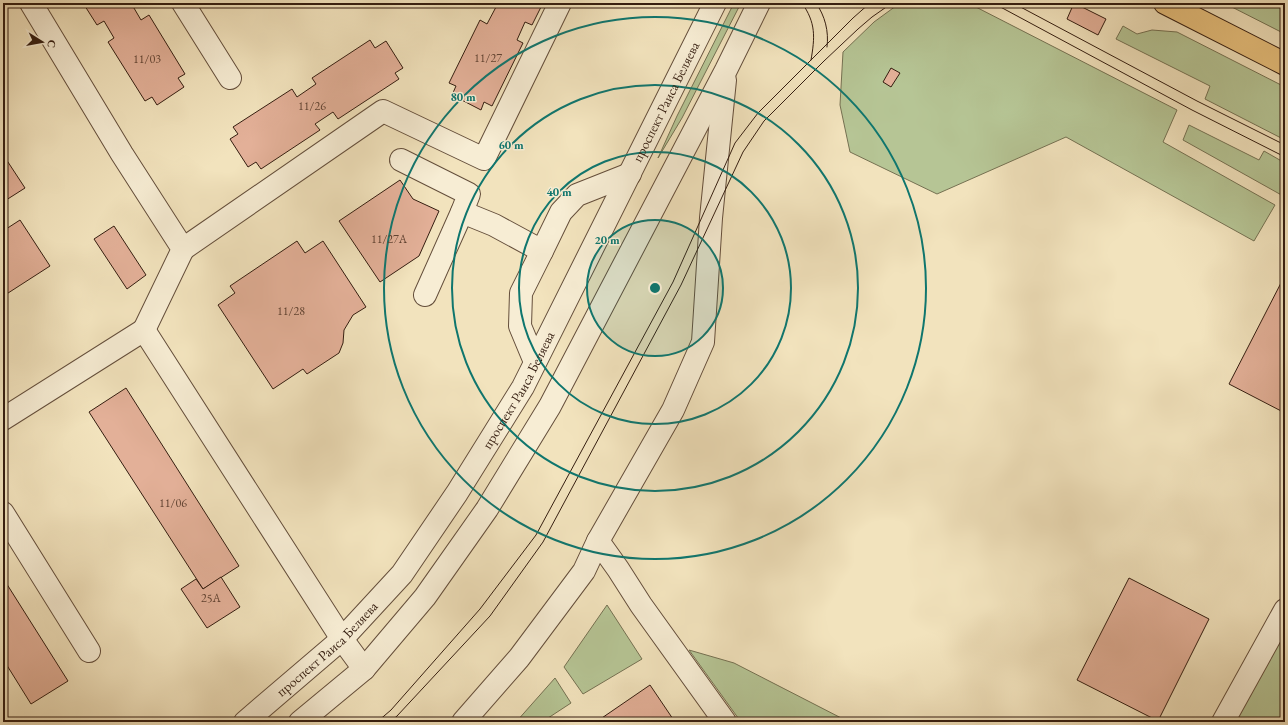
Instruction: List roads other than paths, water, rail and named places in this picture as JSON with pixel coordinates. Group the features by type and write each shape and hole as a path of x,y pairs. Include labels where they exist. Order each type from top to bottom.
{"main road":[{"path":"1165,3 1285,64"}],"street":[{"path":"31,3 122,154 183,249"},
{"path":"183,3 230,78"},
{"path":"3,419 144,330 183,249 383,111 484,159 560,3"},
{"name":"проспект Раиса Беляева","path":"245,722 342,639 402,574 468,474 523,387 715,3"},
{"path":"300,722 364,669 425,597 482,516 550,406 726,70 759,3"},
{"path":"463,722 518,658 584,571 598,542 673,410 704,342 711,218 726,70"},
{"path":"401,160 469,194 425,295"},
{"path":"535,362 520,326 521,293 561,212 577,195 630,174"},
{"path":"462,212 494,225 542,251"},
{"path":"144,330 342,639 364,669"},
{"path":"3,514 90,651"},
{"path":"598,542 641,605 726,722"},
{"path":"1223,722 1285,610"}],"tram line":[{"path":"802,3 810,17 813,30 814,37 811,60"},
{"path":"816,3 826,24 827,47"},
{"path":"377,722 391,710 480,609 536,535 673,282 735,143 758,113 853,18 870,3"},
{"path":"390,722 490,616 543,542 681,285 743,152 764,121 858,29 892,3"},
{"path":"993,3 1192,110 1285,157"},
{"path":"1013,3 1197,101 1285,145"}]}
